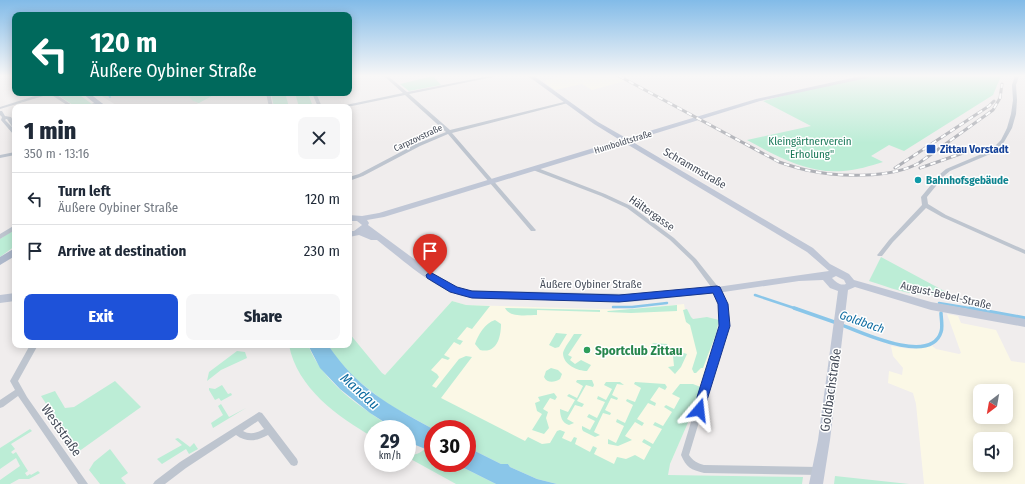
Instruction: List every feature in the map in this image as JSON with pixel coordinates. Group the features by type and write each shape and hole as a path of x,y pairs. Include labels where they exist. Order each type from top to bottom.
{"main road":[{"name":"Schrammstraße","path":"561,99 626,141 805,246 819,257 840,282"},
{"name":"Humboldtstraße","path":"363,225 381,215 764,99"},
{"name":"Äußere Oybiner Straße","path":"352,218 445,286 467,294 619,299 717,290 813,277 840,282"},
{"path":"352,232 363,225"},
{"path":"0,262 12,254"},
{"name":"Schrammstraße","path":"840,274 847,277 840,282 840,274"},
{"name":"August-Bebel-Straße","path":"840,282 931,306 1025,323"},
{"name":"Goldbachstraße","path":"817,478 839,324 840,282"}],"street":[{"path":"13,104 30,99"},
{"path":"60,99 68,104"},
{"path":"352,105 383,99"},
{"path":"411,99 448,132 533,230"},
{"path":"925,205 924,197 948,170 999,147 1010,130 1015,99"},
{"name":"Carpzovstraße","path":"352,178 361,175 418,145 448,132 566,102"},
{"path":"0,108 12,104"},
{"path":"1,114 8,118 12,123"},
{"path":"1,114 3,120 12,130"},
{"path":"0,157 12,154"},
{"name":"Hältergasse","path":"535,169 603,195 628,207 672,239 694,260 717,290 723,304 724,326 685,455 688,462 694,467 704,469 817,478"},
{"path":"925,205 944,216 1025,252"},
{"path":"880,255 891,240 925,205"},
{"path":"0,237 12,229"},
{"path":"0,404 19,391 14,381 32,348"},
{"name":"Weststraße","path":"19,391 83,484"},
{"path":"158,484 184,465 259,416 294,462"},
{"path":"237,431 246,437 253,438 269,430"}],"shaded area":[{"path":"106,99 207,99 197,104 114,104"},
{"path":"452,301 466,305 603,309 631,309 684,304 687,320 702,329 721,333 706,380 670,464 572,464 385,375"},
{"path":"947,314 958,316 961,323 996,330 1011,361 1025,363 1025,484 924,484 916,404 913,393 888,383 889,371 902,375 903,368 893,356 891,346 910,349 932,346 936,349 959,354 961,353"}],"green space":[{"path":"63,99 85,99 92,104 72,104"},
{"path":"191,99 207,99 199,103"},
{"path":"272,99 287,99 288,104 273,104"},
{"path":"297,99 310,99 312,104 298,104"},
{"name":"Kleingärtnerverein \"Erholung\"","path":"772,99 987,99 904,151 889,145 871,156 883,162 863,168 843,171 818,170 805,167 781,158 747,140 811,126 763,101"},
{"path":"12,231 12,248 0,257 0,239"},
{"path":"881,257 948,293 927,295 907,293 869,281"},
{"path":"452,301 466,305 490,306 472,329 467,327 457,339 463,341 460,345 454,342 444,355 450,358 448,360 442,358 431,370 439,377 432,386 436,388 459,359 466,356 472,357 441,398 525,441 528,437 542,444 550,443 557,431 560,430 565,432 562,438 571,442 574,437 577,438 575,444 590,452 593,446 597,448 594,454 614,464 617,457 626,459 635,455 644,460 651,447 642,442 644,439 653,444 662,429 653,425 655,422 663,426 672,412 664,407 666,405 674,409 680,398 672,394 680,384 693,384 703,388 670,464 668,475 803,477 802,484 557,484 537,479 510,467 508,464 501,464 476,452 476,420 424,420 424,424 393,407 356,379 337,359 330,348 352,348 352,337 385,375"},
{"path":"677,305 677,311 631,313 607,312 608,311"},
{"path":"505,308 600,310 600,312 537,310 537,315 515,315 507,311"},
{"path":"687,309 693,319 707,317 719,320 716,334 703,368 696,373 694,373 692,369 697,353 690,325 686,322 683,310"},
{"path":"495,320 501,324 497,343 494,347 486,351 480,350 475,344 478,337 488,324"},
{"path":"556,333 567,334 559,347 555,348 549,345"},
{"path":"574,334 582,334 568,355 572,357 570,360 575,364 581,360 591,365 587,371 579,370 565,361 563,353"},
{"path":"652,343 667,344 669,350 687,354 681,367 675,374 668,367 674,366 673,356 666,356"},
{"path":"290,348 310,348 323,371 333,383 356,403 381,420 364,420 364,431 346,420 321,400 301,375 293,360"},
{"path":"237,351 245,352 247,358 221,370 207,381 209,372"},
{"path":"551,368 558,370 562,374 560,379 551,382 545,379 544,377 546,371"},
{"path":"577,380 592,380 594,385 593,387 586,385 577,401 584,404 582,407 575,405 567,419 574,423 569,425 562,419 560,409 568,412 575,400 567,396 569,394 577,398 583,386 576,382"},
{"path":"115,381 141,407 78,452 41,396 55,391 65,408 74,407"},
{"path":"606,382 620,382 624,385 617,384 612,395 618,398 617,400 611,398 605,410 611,413 610,415 603,413 594,432 600,435 595,437 583,431 582,426 590,430 595,421 587,417 589,414 597,418 605,402 597,399 598,396 606,400 612,389 604,385"},
{"path":"635,382 665,384 667,387 665,390 659,387 650,400 656,403 655,406 648,403 637,419 644,423 642,426 635,422 625,436 632,440 618,446 608,444 608,439 616,443 624,426 616,422 617,419 625,423 633,405 626,401 627,399 635,402 641,388 634,384"},
{"path":"222,385 228,394 231,393 232,395 221,401 219,398 215,400 209,388 215,389"},
{"path":"554,393 557,397 555,400 550,398 543,409 548,412 546,418 549,428 544,434 532,430 542,414 537,411 535,403 540,401 538,397"},
{"path":"221,404 229,417 246,408 213,428 211,423 223,415 218,406"},
{"path":"30,429 32,431 11,444 15,449 11,452 13,454 16,452 28,471 25,473 27,476 38,471 40,473 29,479 19,479 10,484 0,484 0,480 20,466 16,458 0,469 0,448"},
{"path":"178,438 190,447 194,443 198,449 189,454 186,449 162,464 157,459 182,445 175,439"},
{"path":"110,449 128,473 121,478 126,484 100,484 89,470 94,462"},
{"path":"424,449 424,466 416,462 416,454"},
{"path":"434,472 472,472 496,484 456,484"},
{"path":"835,476 909,484 834,484"}],"water":[{"name":"Mandau","path":"310,348 330,348 350,373 362,384 388,403 424,424 424,448 416,445 416,420 381,420 340,389 320,368"},
{"path":"476,452 501,464 508,464 510,467 537,479 557,484 496,484 472,472 476,472"}],"waterway":[{"name":"Goldbach","path":"755,295 794,308"},
{"name":"Goldbach","path":"613,307 632,307 667,303"},
{"name":"Goldbach","path":"939,303 975,309"},
{"name":"Goldbach","path":"794,308 837,323"},
{"name":"Goldbach","path":"970,308 1025,318"},
{"name":"Goldbach","path":"842,325 895,344 924,346 935,342 941,332 941,313"}],"railway":[{"path":"661,99 779,162 806,170 848,175 894,172 919,163 993,110 1000,99"},
{"path":"895,168 989,106 994,101"},
{"path":"920,168 963,153"}],"place":[{"name":"Zittau Vorstadt","path":"931,149"},
{"name":"Bahnhofsgebäude","path":"918,180"},
{"name":"Sportclub Zittau","path":"587,350"}],"route":[{"path":"430,275 445,286 462,293 472,294 619,299 717,290 723,304 724,326 699,410"}]}
